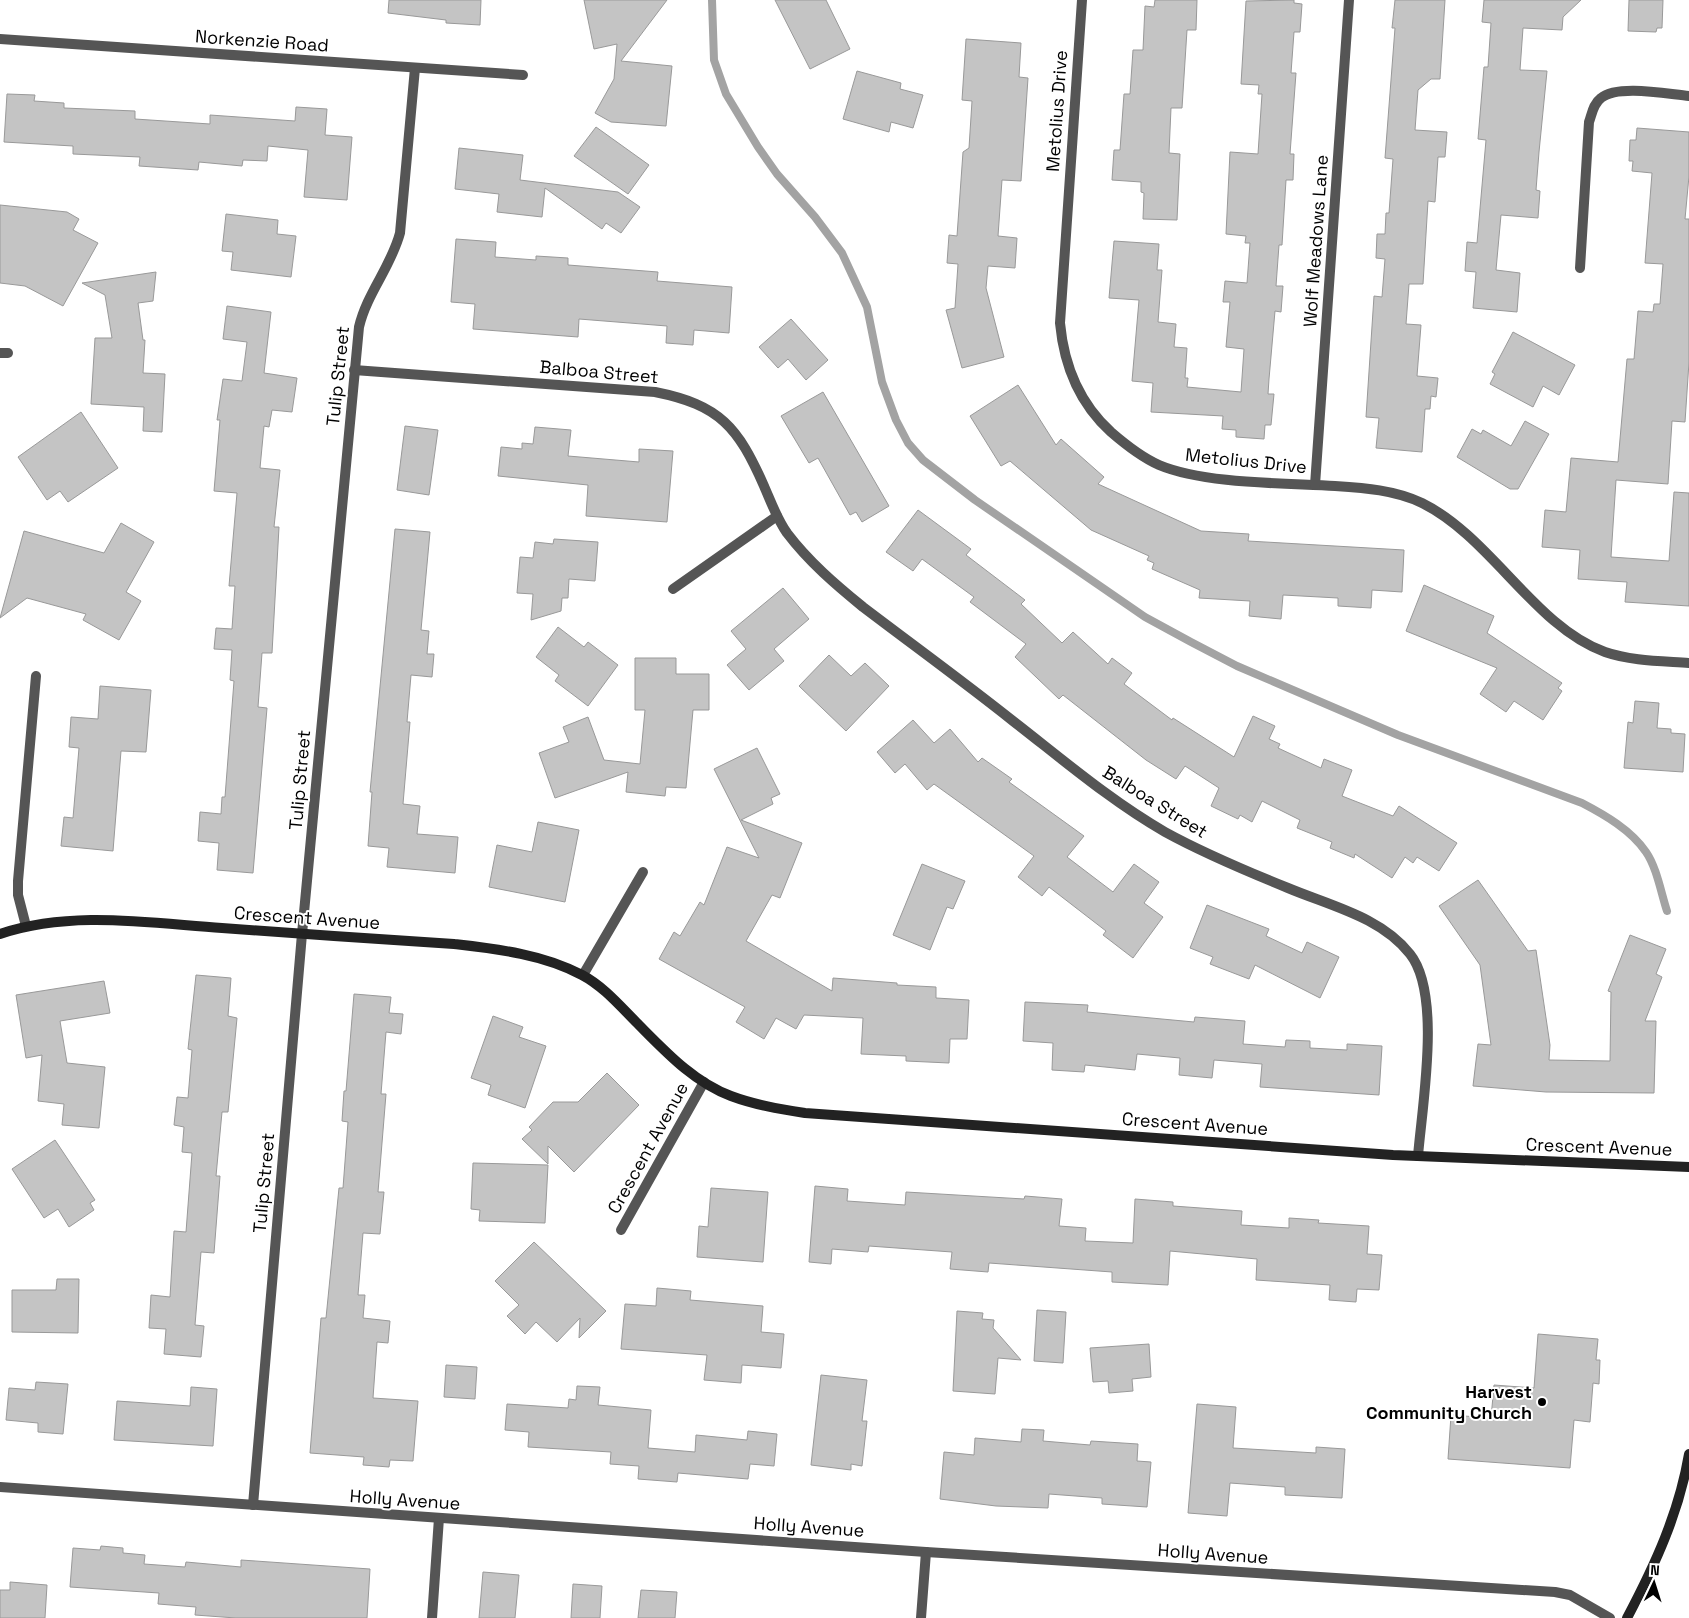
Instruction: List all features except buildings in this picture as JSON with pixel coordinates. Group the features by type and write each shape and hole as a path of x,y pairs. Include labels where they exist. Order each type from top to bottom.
{"street":[{"name":"Metolius Drive","path":"1082,0 1060,302 1062,345 1075,385 1098,420 1135,451 1158,464 1197,475 1380,490 1422,503 1460,529 1558,624 1586,643 1603,651 1631,658 1689,663"},
{"name":"Wolf Meadows Lane","path":"1315,484 1349,0"},
{"name":"Norkenzie Road","path":"0,39 522,75"},
{"name":"Tulip Street","path":"253,1504 302,934 354,370 362,314 396,250 400,233 415,68"},
{"path":"1580,268 1589,122 1593,108 1599,99 1609,92 1626,91 1689,96"},
{"name":"Balboa Street","path":"354,370 655,392 685,398 707,408 741,439 777,516 788,533 823,573 1072,767 1163,830 1207,854 1376,924 1397,939 1413,958 1422,976 1427,997 1429,1020 1418,1156"},
{"path":"673,589 777,516"},
{"path":"26,926 18,895 18,881 36,676"},
{"path":"582,975 643,872"},
{"name":"Crescent Avenue","path":"0,934 26,926 65,921 118,921 454,944 508,951 544,960 582,975 607,994 687,1071 729,1096 762,1106 805,1112 1418,1156 1689,1167"},
{"name":"Crescent Avenue","path":"621,1230 704,1082"},
{"path":"1627,1618 1672,1523 1685,1477 1689,1454"},
{"name":"Holly Avenue","path":"0,1488 926,1552 1555,1592 1570,1595 1610,1618"},
{"path":"432,1618 439,1518"},
{"path":"921,1618 926,1552"}],"waterway":[{"path":"712,0 714,60 726,94 758,147 777,174 815,217 842,253 867,307 882,382 896,420 908,443 923,460 975,500 1145,617 1237,666 1398,735 1582,803 1600,813 1625,830 1646,852 1656,873 1667,911"}],"place":[{"name":"Harvest Community Church","path":"1542,1402"}]}
